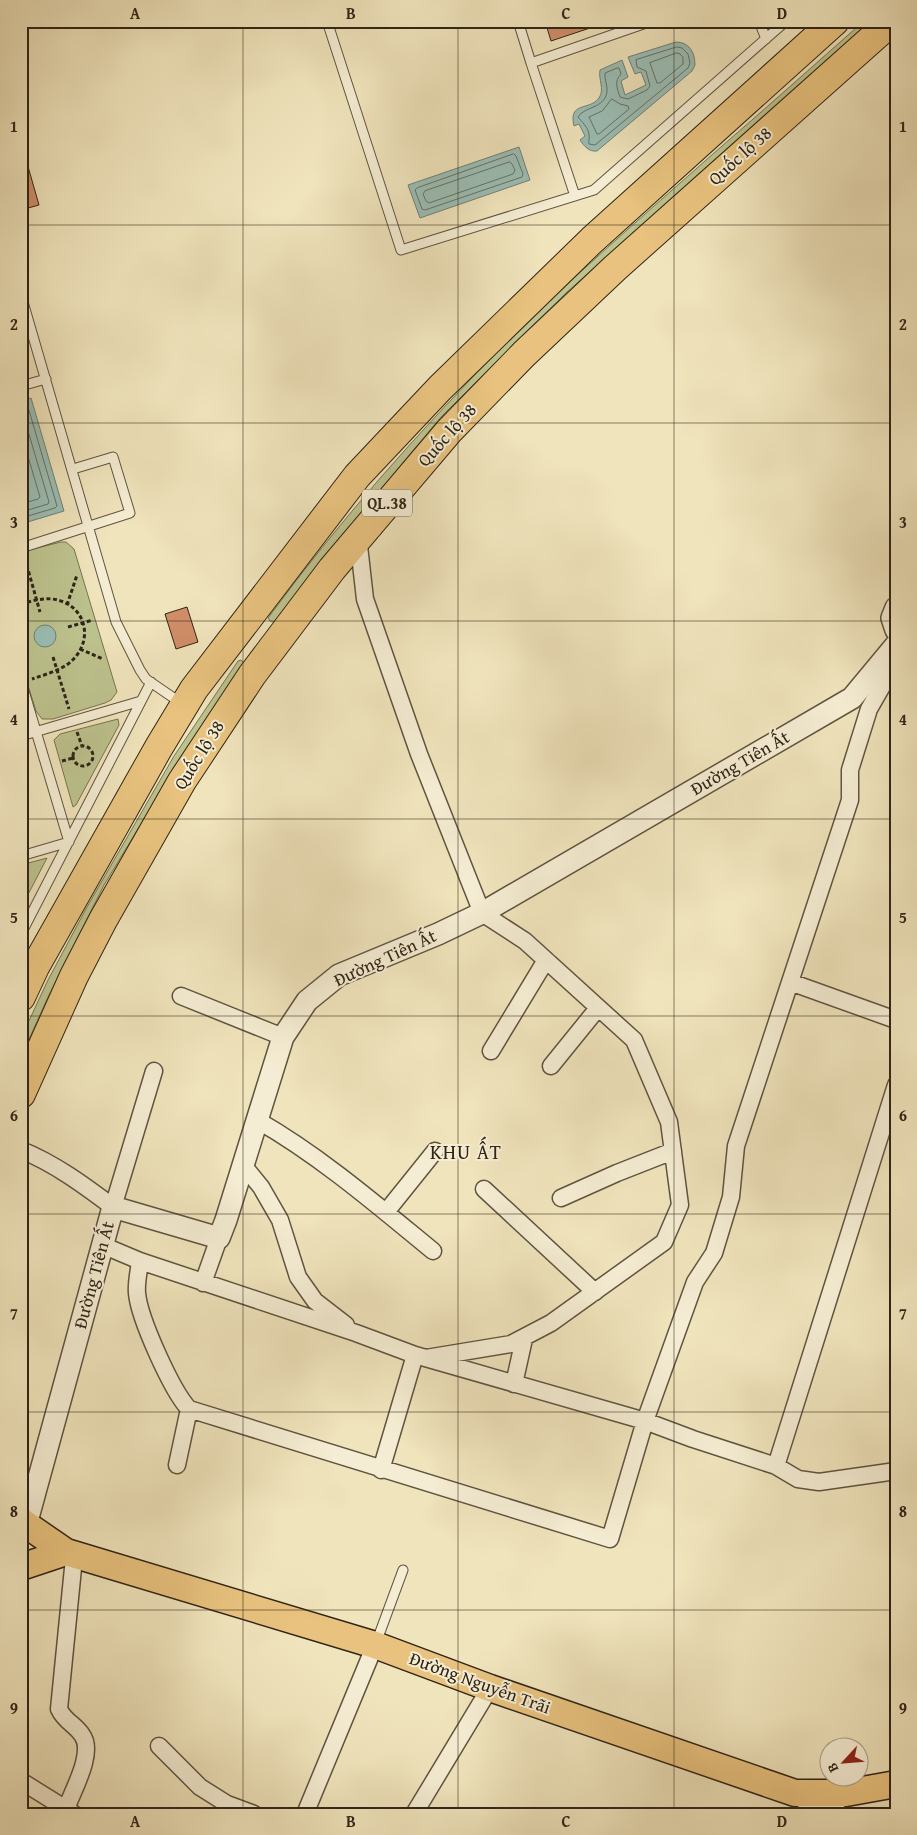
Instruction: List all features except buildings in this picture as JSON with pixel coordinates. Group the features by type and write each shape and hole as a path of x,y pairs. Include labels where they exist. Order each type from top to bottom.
{"highway":[{"name":"Quốc lộ 38","path":"21,997 35,967 183,705 357,476 440,388 592,240 835,21"},
{"name":"Quốc lộ 38","path":"21,1094 74,976 102,920 182,781 270,651 358,537 449,431 531,348 615,268 892,21"},
{"path":"240,628 270,651"}],"main road":[{"name":"Đường Nguyễn Trãi","path":"24,1523 72,1553 375,1645 490,1688 795,1793 840,1794 896,1784"},
{"path":"27,1563 72,1553"}],"street":[{"path":"358,537 365,599 419,754 482,913 525,941 634,1040 669,1122 680,1205 664,1242 595,1292 524,1339 511,1344 421,1357"},
{"path":"896,608 892,618 896,630"},
{"name":"Đường Tiên Ất","path":"24,1523 113,1207 219,1238 282,1037 307,1001 339,975 438,934 482,913 852,698 896,645"},
{"path":"140,1262 136,1292 145,1322 171,1384 189,1409 381,1470 610,1539 645,1421 694,1282 714,1253 731,1197 736,1146 850,800 850,770 869,709 896,662"},
{"path":"491,1051 546,960"},
{"path":"790,982 896,1020"},
{"path":"181,996 282,1037"},
{"path":"551,1066 598,1008"},
{"path":"21,1150 38,1157 113,1207 154,1072"},
{"path":"776,1466 895,1095"},
{"path":"257,1120 289,1138 386,1212 433,1251"},
{"path":"386,1212 435,1151"},
{"path":"561,1198 673,1151"},
{"path":"243,1165 261,1187 280,1220 298,1277 315,1301 356,1334"},
{"path":"484,1189 595,1292"},
{"path":"203,1283 219,1238"},
{"path":"102,1245 140,1262 421,1357 645,1421 776,1466 798,1478 819,1482 896,1471"},
{"path":"514,1384 524,1339"},
{"path":"381,1470 421,1357"},
{"path":"177,1465 189,1409"},
{"path":"22,1782 70,1811 87,1755 87,1744 82,1734 63,1718 59,1709 73,1568 72,1553"},
{"path":"305,1814 375,1645"},
{"path":"414,1814 490,1688"},
{"path":"159,1746 200,1787 227,1804 254,1814"},
{"path":"795,1793 837,1814"}],"lane":[{"path":"327,21 401,250 594,190 786,21"},
{"path":"518,21 575,196"},
{"path":"531,63 652,21"},
{"path":"759,21 766,39"},
{"path":"21,295 116,622 146,679 183,705"},
{"path":"21,386 46,379"},
{"path":"21,548 130,513 113,457 73,469"},
{"path":"25,680 36,731 69,842"},
{"path":"21,934 151,682"},
{"path":"21,736 141,701"},
{"path":"21,720 36,731"},
{"path":"21,856 69,842"},
{"path":"375,1645 403,1570"}],"path":[{"path":"25,559 40,612"},
{"path":"67,606 77,575"},
{"path":"21,604 36,600 53,599 77,611 83,623 86,636 75,658 66,665 25,680"},
{"path":"68,627 93,620"},
{"path":"80,649 103,659"},
{"path":"53,657 69,709"},
{"path":"77,732 82,746"},
{"path":"82,746 92,750 93,757 90,763 81,766 73,758 75,750 82,746"},
{"path":"62,761 73,758"}],"green space":[{"path":"864,21 873,21 567,292 441,417 332,548 276,620 274,622 270,621 268,618 352,511 411,443 504,345 608,248"},
{"path":"66,542 74,549 117,692 111,700 105,703 53,719 42,719 36,711 21,663 21,552"},
{"path":"241,660 244,663 184,753 104,885 48,997 21,1057 21,1038 48,980 87,907 174,756 238,661"},
{"path":"118,719 119,725 76,805 73,807 54,740 60,734"},
{"path":"47,858 21,908 21,865"}],"water":[{"path":"681,42 688,46 692,52 695,65 692,71 597,151 587,148 580,140 585,136 579,124 574,126 573,118 577,110 595,102 601,95 600,70 622,60 628,77 621,81 625,95 646,85 641,72 635,74 628,57"},
{"path":"519,147 530,180 420,218 408,185"},
{"path":"31,398 64,511 21,524 21,401"},
{"path":"45,625 53,628 56,636 53,644 45,647 37,644 34,636 37,628"}],"district":[{"name":"KHU ẤT","path":"466,1152"}]}
